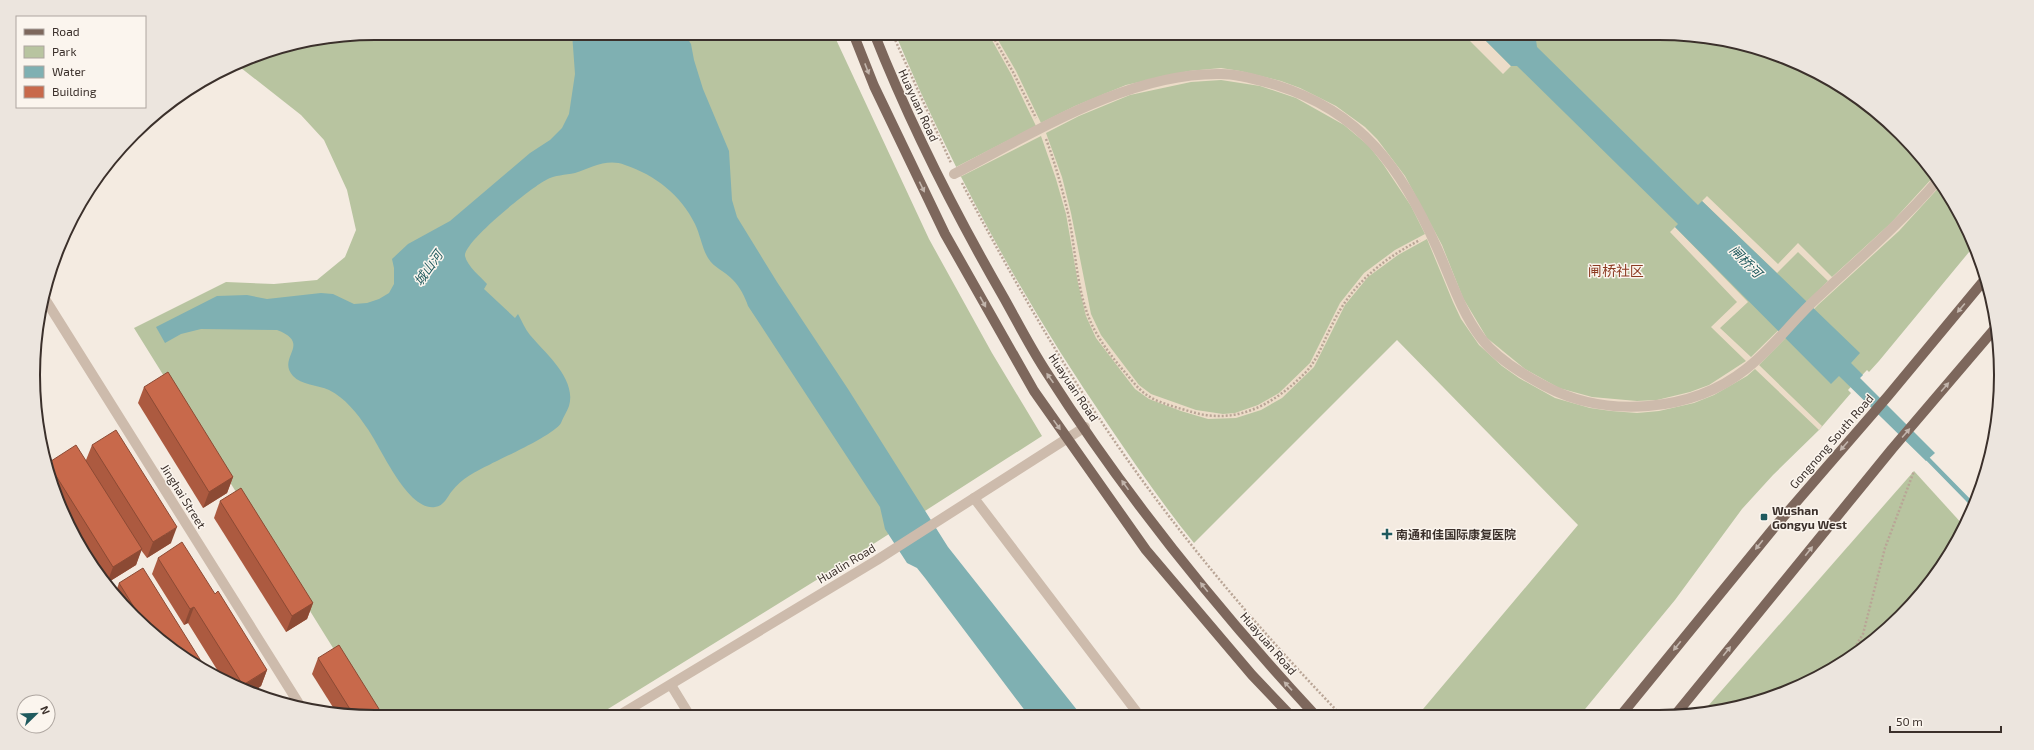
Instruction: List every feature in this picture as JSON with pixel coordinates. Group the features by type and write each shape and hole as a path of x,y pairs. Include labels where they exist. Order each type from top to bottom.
{"main road":[{"path":"856,40 874,86 945,234 1034,391 1146,550 1252,675 1285,710"},
{"name":"Huayuan Road","path":"877,40 893,80 966,232 1046,372 1150,521 1262,658 1310,710"},
{"name":"Gongnong South Road","path":"1625,710 1773,529 1888,396 1981,283"},
{"path":"1680,709 1892,449 1991,333"}],"street":[{"path":"955,172 1107,98 1148,84 1190,76 1221,74 1262,81 1298,93 1333,111 1361,131 1373,143 1401,179 1431,234 1458,300 1483,341 1505,362 1522,374 1557,393 1577,399 1612,405 1637,407 1658,405 1692,397 1711,390 1744,371 1814,301 1895,227 1934,184"},
{"name":"Jinghai Street","path":"48,302 297,701"},
{"name":"Hualin Road","path":"628,710 877,560 1085,428"},
{"path":"974,498 1135,710"},
{"path":"671,685 686,710"}],"path":[{"path":"895,40 955,172 1028,304 1121,450 1203,560 1292,664 1336,710"},
{"path":"995,40 1013,72 1041,129 1059,178 1068,214 1088,315 1098,336 1138,387 1150,397 1195,413 1216,416 1235,416 1260,408 1281,395 1312,365 1343,304 1366,276 1396,252 1431,234"},
{"path":"1855,647 1863,634 1885,548 1914,472"}],"green space":[{"path":"836,40 929,239 992,353 1042,436 839,566 606,710 372,710 134,328 226,282 274,284 317,280 345,257 356,230 347,190 324,140 301,115 242,68 288,51 310,46 353,41"},
{"path":"898,40 1659,40 1724,46 1767,58 1807,75 1845,96 1880,123 1911,154 1938,189 1959,227 1970,251 1879,361 1869,372 1867,370 1848,390 1851,393 1819,430 1773,475 1742,509 1675,600 1584,710 1422,710 1578,525 1397,340 1194,543 1160,499 1107,423 1046,330 991,234 940,135"},
{"path":"1914,471 1960,521 1938,561 1911,596 1880,627 1863,641 1826,665 1767,692 1746,699 1708,706"}],"shaded area":[{"path":"992,40 998,40 1016,71 1041,123 1075,106 1126,85 1189,71 1221,68 1281,81 1300,88 1336,106 1365,127 1377,139 1405,176 1442,245 1463,298 1487,338 1525,369 1559,388 1592,397 1637,401 1657,400 1690,392 1709,385 1746,361 1711,327 1737,302 1670,232 1675,227 1748,302 1720,328 1751,357 1828,281 1798,252 1777,273 1702,201 1707,196 1778,264 1798,243 1832,277 1891,223 1931,179 1938,189 1899,231 1818,305 1759,365 1822,426 1819,430 1755,369 1747,376 1714,395 1694,403 1659,411 1637,413 1611,411 1590,408 1555,398 1519,378 1502,366 1479,345 1461,319 1427,239 1398,255 1368,277 1345,305 1314,367 1282,398 1261,410 1236,418 1208,419 1149,399 1135,389 1096,338 1086,316 1078,283 1066,214 1041,136 960,177 956,167 1036,126 1011,74","holes":["1221,80 1260,86 1296,98 1344,125 1369,146 1411,206 1425,234 1395,250 1364,273 1340,303 1310,363 1279,393 1258,405 1235,413 1223,414 1196,410 1151,394 1139,385 1101,335 1091,314 1071,213 1062,177 1046,133 1079,116 1130,95 1191,82"]},
{"path":"1469,40 1485,40 1511,66 1503,74"}],"water":[{"name":"城山河","path":"573,40 688,40 691,44 694,60 703,89 729,151 732,200 737,217 777,282 848,389 948,547 1077,710 1024,710 925,578 917,568 907,563 885,529 880,507 748,306 736,283 708,258 695,224 682,204 675,195 657,180 636,169 618,163 605,163 575,173 549,178 527,193 500,215 475,239 467,249 465,256 466,260 487,284 484,289 515,318 518,314 528,333 551,358 564,376 570,396 569,406 557,428 549,434 469,476 450,493 441,505 435,507 425,506 405,489 355,411 335,393 325,388 300,381 293,376 289,369 288,363 293,346 292,340 287,335 277,330 201,329 181,334 165,343 156,327 217,296 247,295 267,299 321,293 333,294 354,304 367,303 379,299 389,293 394,284 394,268 392,259 408,244 450,221 530,153 550,140 562,128 569,114 575,74"},
{"path":"1485,40 1536,40 1537,47 1698,205 1702,201 1860,353 1851,363 1863,375 1860,378 1935,453 1926,461 1839,376 1831,384 1675,227 1678,224 1517,66 1511,66"}],"building":[{"path":"168,372 233,477 209,492 144,387"},
{"path":"116,430 177,527 153,542 92,445"},
{"path":"76,445 142,549 113,567 55,474 51,461"},
{"path":"241,488 313,603 292,616 220,501"},
{"path":"182,542 215,594 218,591 267,670 246,683 241,681 194,607 190,609 158,558"},
{"path":"143,568 201,662 171,641 138,612 119,583"},
{"path":"339,645 380,710 350,709 318,658"}],"waterway":[{"name":"闸桥河","path":"1924,455 1969,501"}],"place":[{"name":"Wushan Gongyu West","path":"1764,517"},
{"name":"南通和佳国际康复医院","path":"1387,534"}],"district":[{"name":"闸桥社区","path":"1616,270"}]}
